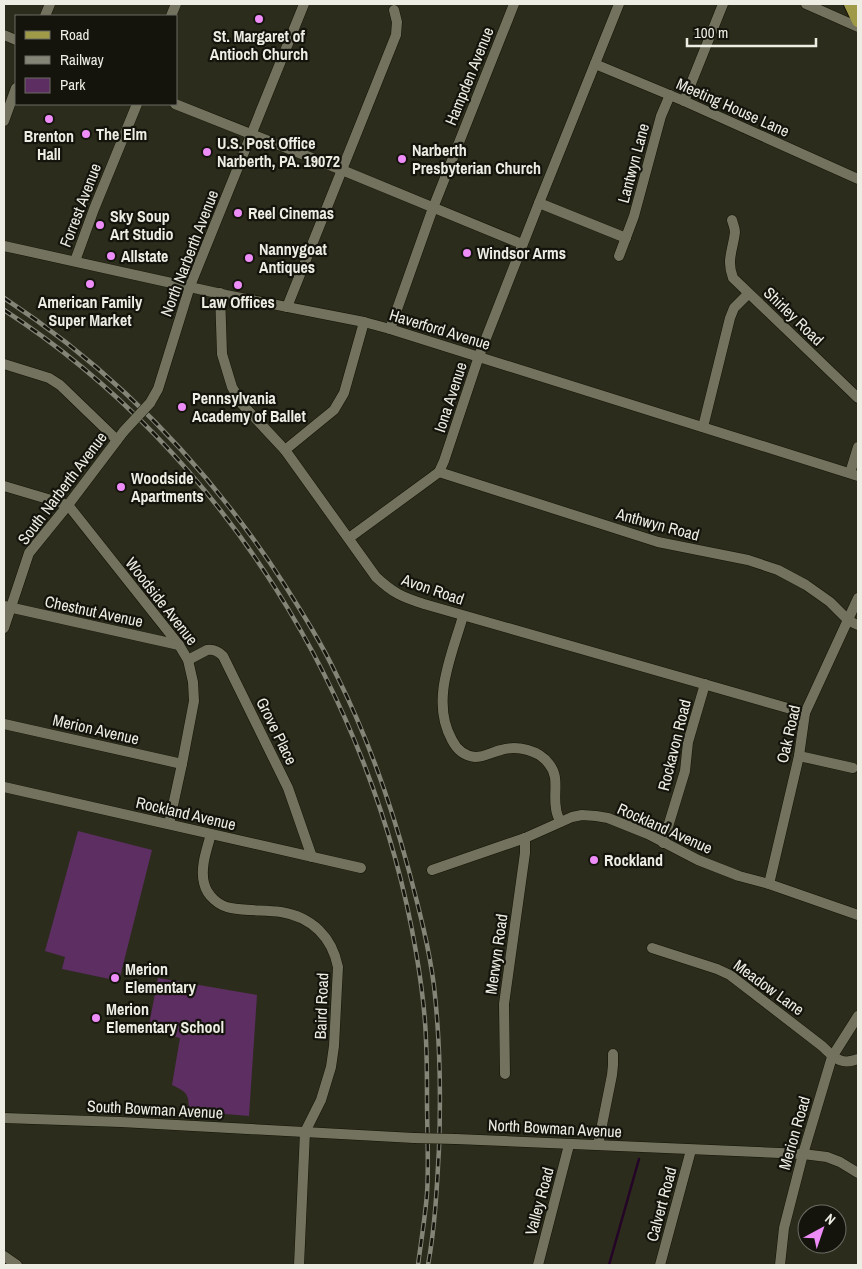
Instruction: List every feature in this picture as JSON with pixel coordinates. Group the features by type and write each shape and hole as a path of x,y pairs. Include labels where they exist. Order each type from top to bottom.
{"main road":[{"path":"850,4 858,20"}],"street":[{"name":"North Narberth Avenue","path":"150,403 158,389 190,286 304,4"},
{"name":"Hampden Avenue","path":"390,329 433,208 514,4"},
{"name":"Iona Avenue","path":"349,538 438,472 444,461 479,356 619,4"},
{"path":"684,101 723,4"},
{"path":"806,4 858,27"},
{"path":"287,307 396,35 397,22 394,10"},
{"name":"Meeting House Lane","path":"595,64 684,101 858,179"},
{"path":"4,120 15,91"},
{"name":"Lantwyn Lane","path":"619,256 634,216 661,116 670,95"},
{"name":"Forrest Avenue","path":"75,261 137,105"},
{"path":"178,105 522,244"},
{"path":"539,203 626,238"},
{"path":"732,220 735,230 729,268 733,278 748,294"},
{"name":"Haverford Avenue","path":"4,246 390,329 854,475"},
{"name":"Avon Road","path":"220,293 222,354 232,387 242,404 285,450 376,577 390,590 406,598 464,616 805,713"},
{"name":"Shirley Road","path":"703,427 730,318 734,308 748,294 858,398"},
{"path":"285,450 334,410 344,393 364,322"},
{"path":"4,364 49,378 60,385 116,440"},
{"name":"South Narberth Avenue","path":"4,628 7,607 29,553 68,505 116,440 150,403"},
{"path":"854,475 858,447"},
{"name":"Anthwyn Road","path":"438,472 658,542 748,560 778,570 806,585 830,602 853,623"},
{"path":"4,486 68,505"},
{"name":"Woodside Avenue","path":"68,505 178,644 188,660 193,682 194,700 169,824"},
{"name":"Oak Road","path":"768,884 798,756 805,713 853,623 858,598"},
{"name":"Chestnut Avenue","path":"7,607 178,644"},
{"path":"464,616 447,672 442,697 444,717 450,738 459,750 471,756 485,756 503,749 512,748 532,751 545,759 550,764 555,776 556,809 560,822"},
{"name":"Grove Place","path":"188,660 207,650 218,651 222,656 288,788 312,857"},
{"name":"Rockavon Road","path":"663,843 685,771 688,742 705,684"},
{"name":"Merion Avenue","path":"4,724 182,764"},
{"path":"798,756 853,768"},
{"name":"Rockland Avenue","path":"4,787 361,868"},
{"name":"Rockland Avenue","path":"432,870 525,838 560,822 582,815 608,818 648,834 698,860 858,915"},
{"name":"Baird Road","path":"211,834 203,869 204,884 210,895 230,908 280,912 302,918 316,927 325,936 336,956 338,986 331,1067 321,1100 305,1132 299,1265"},
{"name":"Merwyn Road","path":"505,1074 504,1004 525,853 525,838"},
{"name":"Meadow Lane","path":"652,948 730,974 822,1046 832,1057"},
{"name":"Merion Road","path":"780,1265 784,1228 803,1154 832,1057 858,1016"},
{"path":"598,1145 612,1075 613,1054"},
{"path":"832,1057 848,1062 858,1059"},
{"name":"South Bowman Avenue","path":"4,1118 305,1132"},
{"name":"North Bowman Avenue","path":"305,1132 803,1154 827,1157 840,1162 858,1173"},
{"name":"Valley Road","path":"538,1265 569,1144"},
{"name":"Calvert Road","path":"660,1265 691,1150"},
{"path":"4,1256 17,1265"}],"green space":[{"path":"78,831 152,850 119,981 62,969 65,957 45,951"},
{"path":"158,978 257,995 249,1116 189,1111 188,1097 172,1085 180,1038 148,1030"}],"waterway":[{"path":"609,1265 639,1159"}],"railway":[{"path":"4,298 85,358 123,391 193,463 256,542 284,584 325,652 359,723 378,772 402,846 423,928 434,986 439,1046 440,1128 435,1207 428,1265"},
{"path":"4,310 83,368 154,434 219,508 276,589 324,674 364,764 395,857 416,952 424,1007 427,1055 428,1171 418,1265"}],"place":[{"name":"St. Margaret of Antioch Church","path":"259,19"},
{"name":"Brenton Hall","path":"49,119"},
{"name":"The Elm","path":"86,134"},
{"name":"U.S. Post Office Narberth, PA. 19072","path":"207,152"},
{"name":"Narberth Presbyterian Church","path":"402,159"},
{"name":"Reel Cinemas","path":"238,213"},
{"name":"Sky Soup Art Studio","path":"100,225"},
{"name":"Windsor Arms","path":"467,253"},
{"name":"Allstate","path":"111,256"},
{"name":"Nannygoat Antiques","path":"249,258"},
{"name":"American Family Super Market","path":"90,284"},
{"name":"Law Offices","path":"238,285"},
{"name":"Pennsylvania Academy of Ballet","path":"182,407"},
{"name":"Woodside Apartments","path":"121,487"},
{"name":"Rockland","path":"594,860"},
{"name":"Merion Elementary","path":"115,978"},
{"name":"Merion Elementary School","path":"96,1018"}]}
